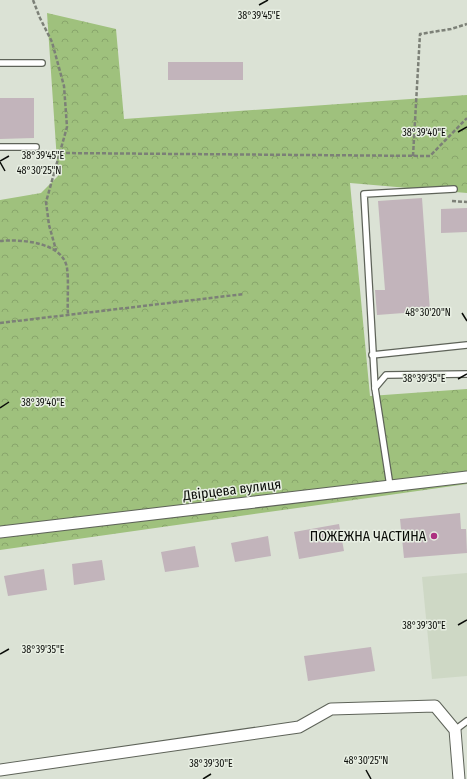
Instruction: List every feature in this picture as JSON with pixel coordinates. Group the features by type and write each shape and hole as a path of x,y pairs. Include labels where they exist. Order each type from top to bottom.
{"street":[{"name":"Двірцева вулиця","path":"0,532 467,477"},
{"path":"0,770 298,727 331,709 435,706 455,730 460,779"}],"lane":[{"path":"0,63 42,63"},
{"path":"0,147 36,147"},
{"path":"390,486 375,388 372,355 364,194 454,189"},
{"path":"372,355 467,345"},
{"path":"375,388 386,375 467,374"},
{"path":"455,730 467,721"}],"path":[{"path":"34,0 40,18 52,42 64,86 67,127 46,202 49,225 56,250 67,266 68,315"},
{"path":"413,156 420,34 451,29 467,24"},
{"path":"60,153 430,156 467,118"},
{"path":"452,201 467,202"},
{"path":"0,241 38,243 56,250"},
{"path":"0,323 244,294"}],"shaded area":[{"path":"467,573 467,676 432,679 422,577"}],"green space":[{"path":"47,13 116,29 124,119 467,95 467,193 350,183 370,396 467,389 467,484 0,550 0,200 41,193 58,176"}],"building":[{"path":"168,62 243,62 243,80 168,80"},
{"path":"0,98 34,98 34,138 0,139"},
{"path":"422,198 430,311 377,315 375,290 385,290 378,201"},
{"path":"467,208 467,232 441,233 441,209"},
{"name":"ПОЖЕЖНА ЧАСТИНА","path":"460,513 461,529 466,529 467,553 404,558 400,519"},
{"path":"339,524 344,551 299,559 294,532"},
{"path":"268,536 271,556 235,562 231,543"},
{"path":"195,546 199,567 165,572 161,552"},
{"path":"102,560 105,580 74,585 72,564"},
{"path":"44,569 47,590 8,596 4,576"},
{"path":"371,647 375,671 308,681 304,656"}],"place":[{"name":"ПОЖЕЖНА ЧАСТИНА","path":"434,536"}]}
